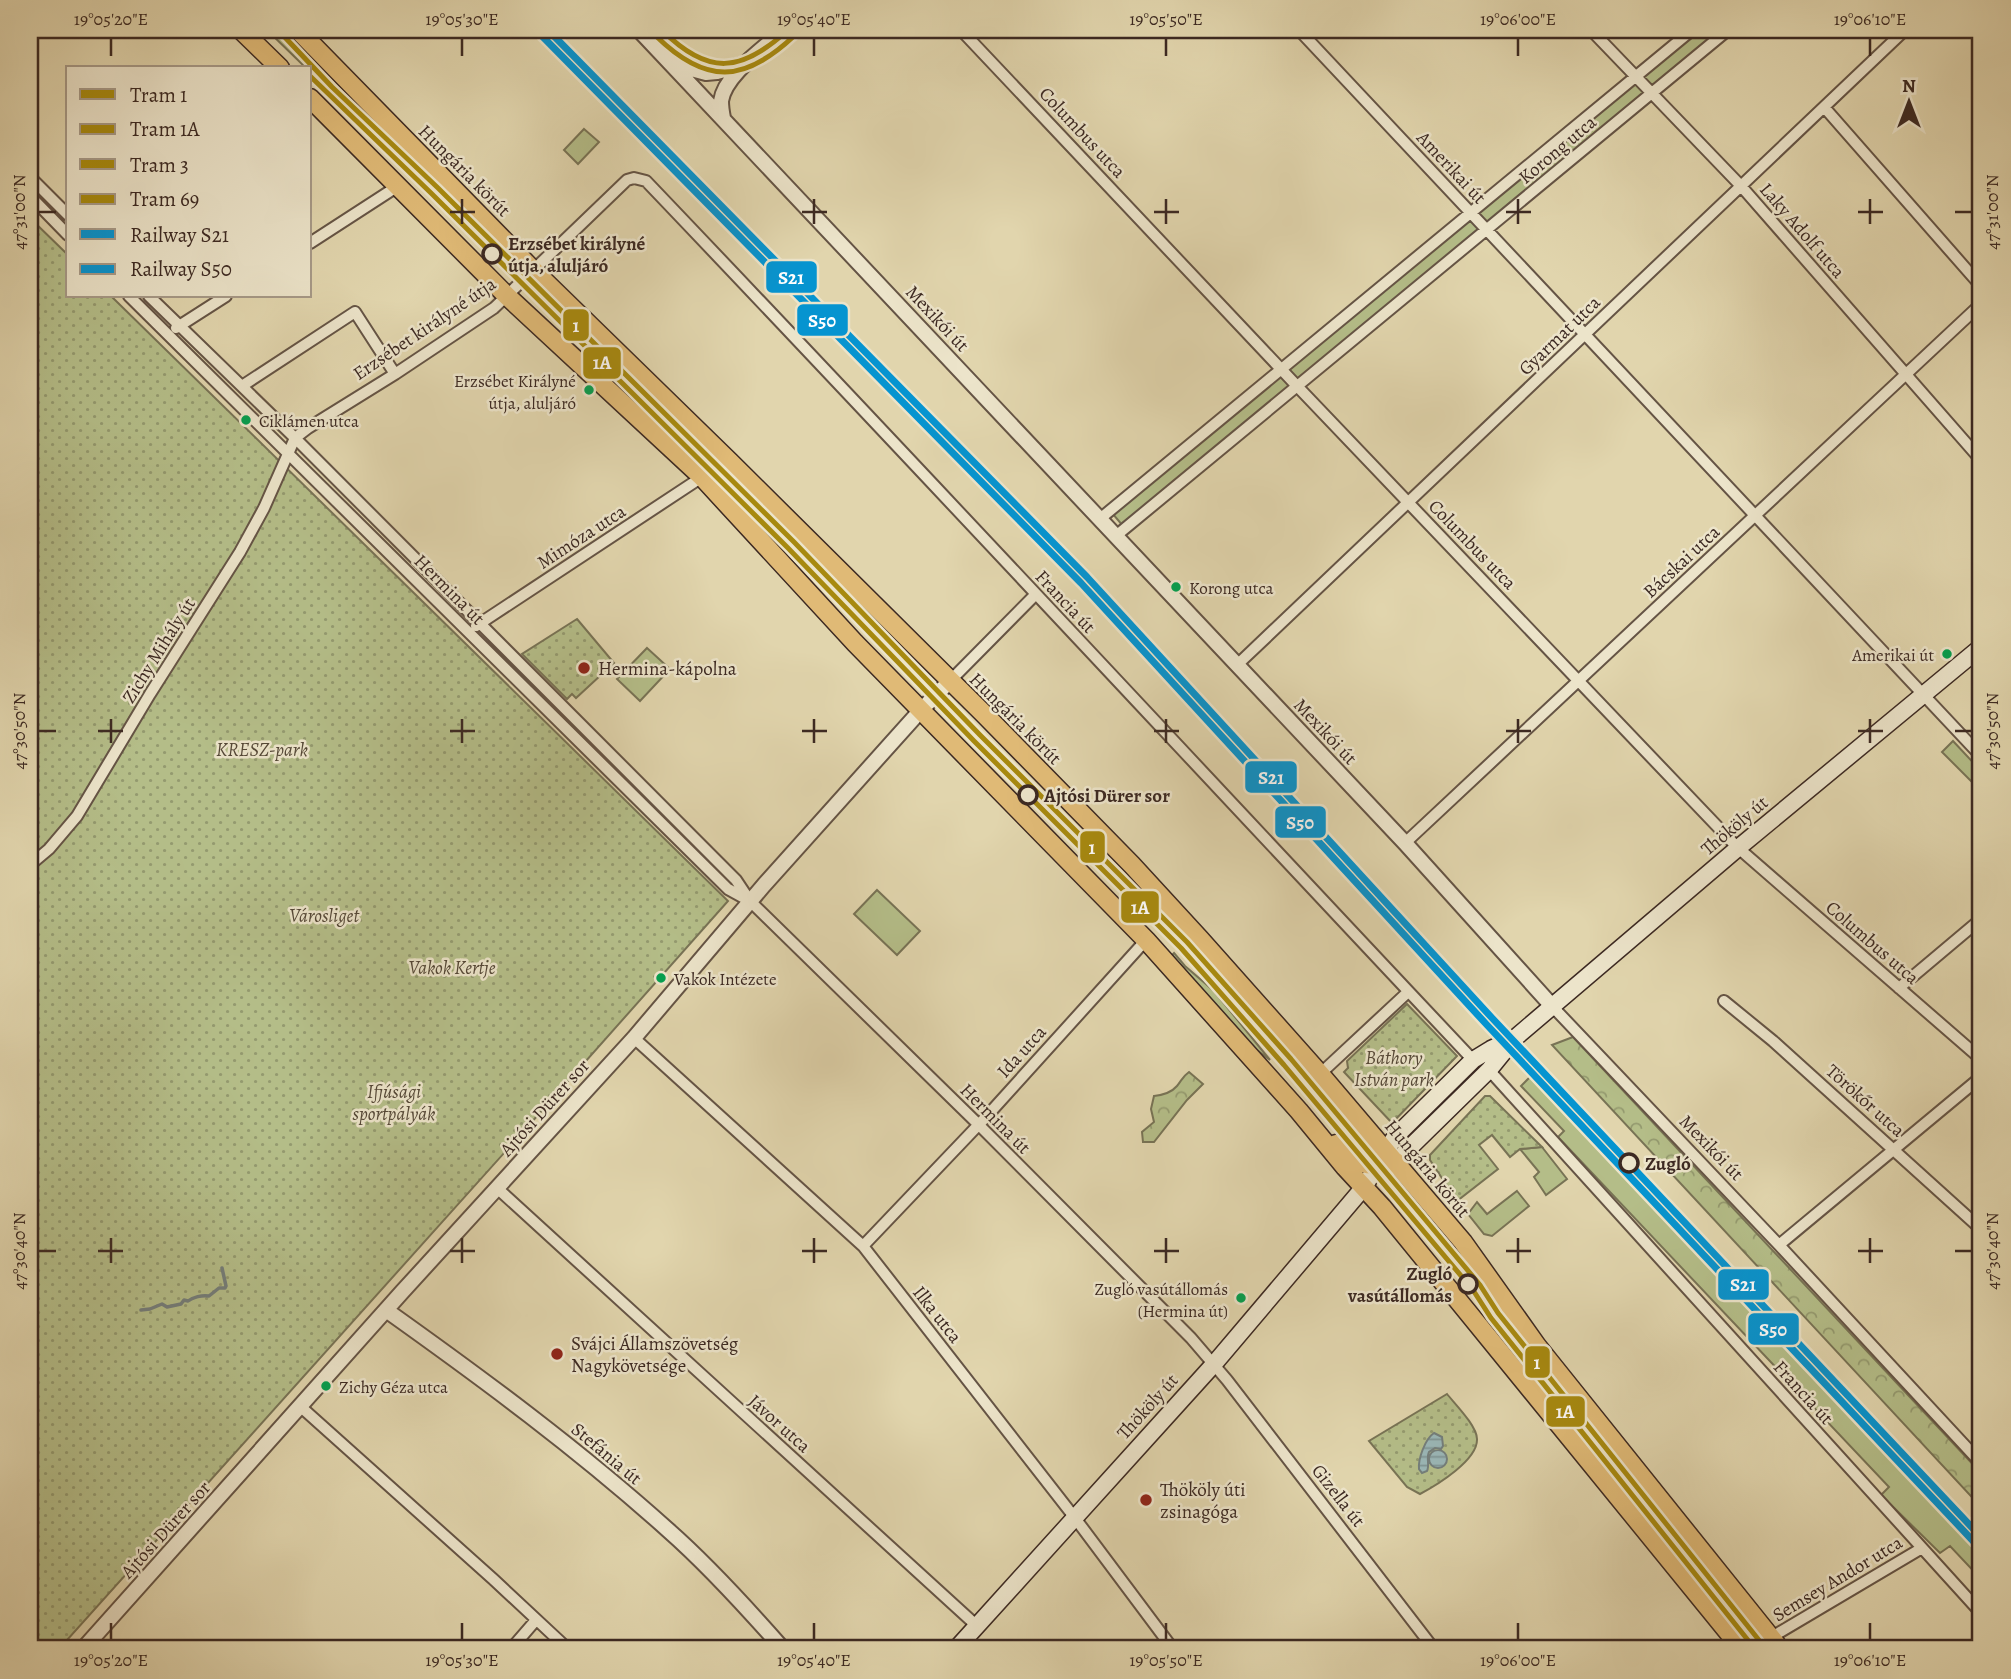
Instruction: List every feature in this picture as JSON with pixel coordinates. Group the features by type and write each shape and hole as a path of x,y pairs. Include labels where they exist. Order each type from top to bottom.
{"main road":[{"path":"241,30 278,66"},
{"name":"Hungária körút","path":"298,30 534,270 730,461 1132,865 1320,1074 1386,1159 1463,1242 1537,1346 1775,1643"},
{"path":"312,100 507,296 702,477 855,643 1146,940 1364,1187 1742,1649"},
{"name":"Thököly út","path":"1386,1159 1489,1070 1515,1038 1552,1006 1981,647"},
{"name":"Thököly út","path":"956,1649 1214,1364 1364,1187 1386,1159 1400,1132 1473,1060 1515,1038"},
{"path":"1299,1111 1361,1164 1386,1159"}],"street":[{"name":"Mexikói út","path":"639,30 1101,518 1405,843 1552,1006 1981,1462"},
{"path":"723,118 721,103 724,92 738,72 784,30"},
{"name":"Columbus utca","path":"961,30 1738,848 1981,1059"},
{"name":"Amerikai út","path":"1299,30 1981,756"},
{"name":"Laky Adolf utca","path":"1591,30 1741,186 1981,460"},
{"name":"Korong utca","path":"1101,518 1692,30"},
{"name":"Korong utca","path":"1116,535 1728,30"},
{"name":"Gyarmat utca","path":"1237,665 1905,30"},
{"path":"672,64 706,73 747,64"},
{"path":"1824,107 1981,286"},
{"path":"30,177 66,213"},
{"name":"Francia út","path":"627,180 635,178 646,181 1473,1060"},
{"name":"Erzsébet királyné útja","path":"295,438 494,308 627,180"},
{"path":"312,242 398,186"},
{"path":"30,196 66,232"},
{"name":"Hermina út","path":"132,298 728,889 750,901"},
{"name":"Hermina út","path":"151,298 295,438 732,875 750,901 978,1124 1214,1364"},
{"path":"169,335 223,298"},
{"name":"Bácskai utca","path":"1405,843 1981,304"},
{"path":"242,386 355,312 394,374"},
{"name":"Zichy Mihály út","path":"30,865 67,830 109,766 150,694 240,552 264,508 295,438"},
{"name":"Mimóza utca","path":"468,633 479,623 702,477"},
{"name":"Ajtósi Dürer sor","path":"83,1649 634,1038 750,901 921,710 1036,594"},
{"path":"1899,988 1981,919"},
{"name":"Ida utca","path":"863,1246 1146,940"},
{"path":"1320,1074 1408,992"},
{"name":"Törökőr utca","path":"1724,1001 1773,1041 1981,1228"},
{"name":"Ilka utca","path":"634,1038 863,1246 1173,1649"},
{"name":"Francia út","path":"1489,1070 1981,1613"},
{"path":"1779,1245 1981,1077"},
{"name":"Jávor utca","path":"497,1188 977,1626"},
{"name":"Stefánia út","path":"386,1310 532,1416 670,1531 783,1649"},
{"name":"Gizella út","path":"1214,1364 1434,1649"},
{"path":"301,1407 568,1649"},
{"name":"Semsey Andor utca","path":"1775,1643 1922,1548"},
{"path":"511,1649 536,1620"}],"green space":[{"path":"267,30 274,30 308,66 304,66"},
{"path":"1700,30 1720,30 1123,526 1112,513"},
{"path":"312,70 429,182 424,187 312,74"},
{"path":"584,129 599,142 578,164 564,150"},
{"name":"Városliget","path":"30,218 66,253 66,298 113,298 728,901 59,1649 30,1649"},
{"path":"577,619 614,663 576,698 572,694 567,699 522,654"},
{"path":"647,648 670,669 640,701 617,679"},
{"path":"1953,741 1981,771 1981,791 1942,752"},
{"path":"877,890 920,931 897,955 854,914"},
{"path":"1174,953 1214,991 1270,1060 1240,1037 1188,977 1172,955"},
{"name":"Báthory István park","path":"1407,1004 1457,1056 1392,1123 1344,1072 1348,1068 1347,1061"},
{"path":"1573,1037 1981,1473 1981,1507 1552,1045"},
{"path":"1536,1071 1841,1400 1981,1545 1981,1579 1950,1546 1940,1553 1881,1495 1889,1487 1558,1137 1564,1131 1521,1086"},
{"path":"1189,1072 1203,1084 1154,1142 1143,1142 1142,1132 1154,1122 1151,1109 1154,1096 1172,1090"},
{"path":"1485,1096 1490,1096 1542,1147 1520,1149 1510,1157 1492,1135 1479,1145 1498,1169 1457,1201 1430,1160 1430,1155"},
{"path":"1542,1147 1567,1179 1546,1195 1534,1177 1539,1172 1520,1149"},
{"path":"1517,1191 1529,1206 1492,1236 1484,1234 1468,1214 1477,1202 1487,1214"},
{"path":"1447,1394 1473,1428 1477,1439 1476,1447 1455,1471 1420,1494 1407,1487 1369,1441"}],"water":[{"path":"1434,1433 1442,1437 1443,1446 1429,1452 1428,1469 1422,1473 1419,1469 1421,1455 1425,1444"},
{"path":"1438,1450 1444,1453 1447,1459 1444,1465 1438,1468 1432,1465 1429,1459 1432,1453"}],"waterway":[{"path":"141,1310 162,1304 167,1307 181,1304 184,1300 209,1296 219,1288 225,1288 222,1268"}],"tram line":[{"name":"1","path":"278,30 332,87 438,188 794,542 980,735 1187,942 1291,1059 1480,1285 1498,1313 1766,1649"},
{"name":"3","path":"662,30 694,55 710,62 725,63 755,55 788,30"},
{"name":"69","path":"656,36 692,63 708,70 725,72 742,70 758,63 794,36"},
{"name":"1A","path":"312,78 788,548 974,741 1181,948 1284,1065 1473,1290 1491,1318 1755,1649"}],"rail line":[{"name":"S21","path":"548,30 1087,577 1493,1019 1981,1537"},
{"name":"S50","path":"542,36 1081,583 1487,1025 1975,1543"}],"place":[{"name":"Erzsébet királyné útja, aluljáró","path":"492,254"},
{"name":"Erzsébet Királyné útja, aluljáró","path":"589,390"},
{"name":"Ciklámen utca","path":"246,420"},
{"name":"Korong utca","path":"1176,587"},
{"name":"Amerikai út","path":"1947,654"},
{"name":"Hermina-kápolna","path":"584,668"},
{"name":"Ajtósi Dürer sor","path":"1028,795"},
{"name":"Vakok Intézete","path":"661,978"},
{"name":"Zugló","path":"1629,1163"},
{"name":"Zugló vasútállomás","path":"1468,1284"},
{"name":"Zugló vasútállomás (Hermina út)","path":"1241,1298"},
{"name":"Svájci Államszövetség Nagykövetsége","path":"557,1354"},
{"name":"Zichy Géza utca","path":"326,1386"},
{"name":"Thököly úti zsinagóga","path":"1146,1500"}],"park label":[{"name":"KRESZ-park","path":"262,749"},
{"name":"Vakok Kertje","path":"452,967"},
{"name":"Ifjúsági sportpályák","path":"394,1102"}]}
